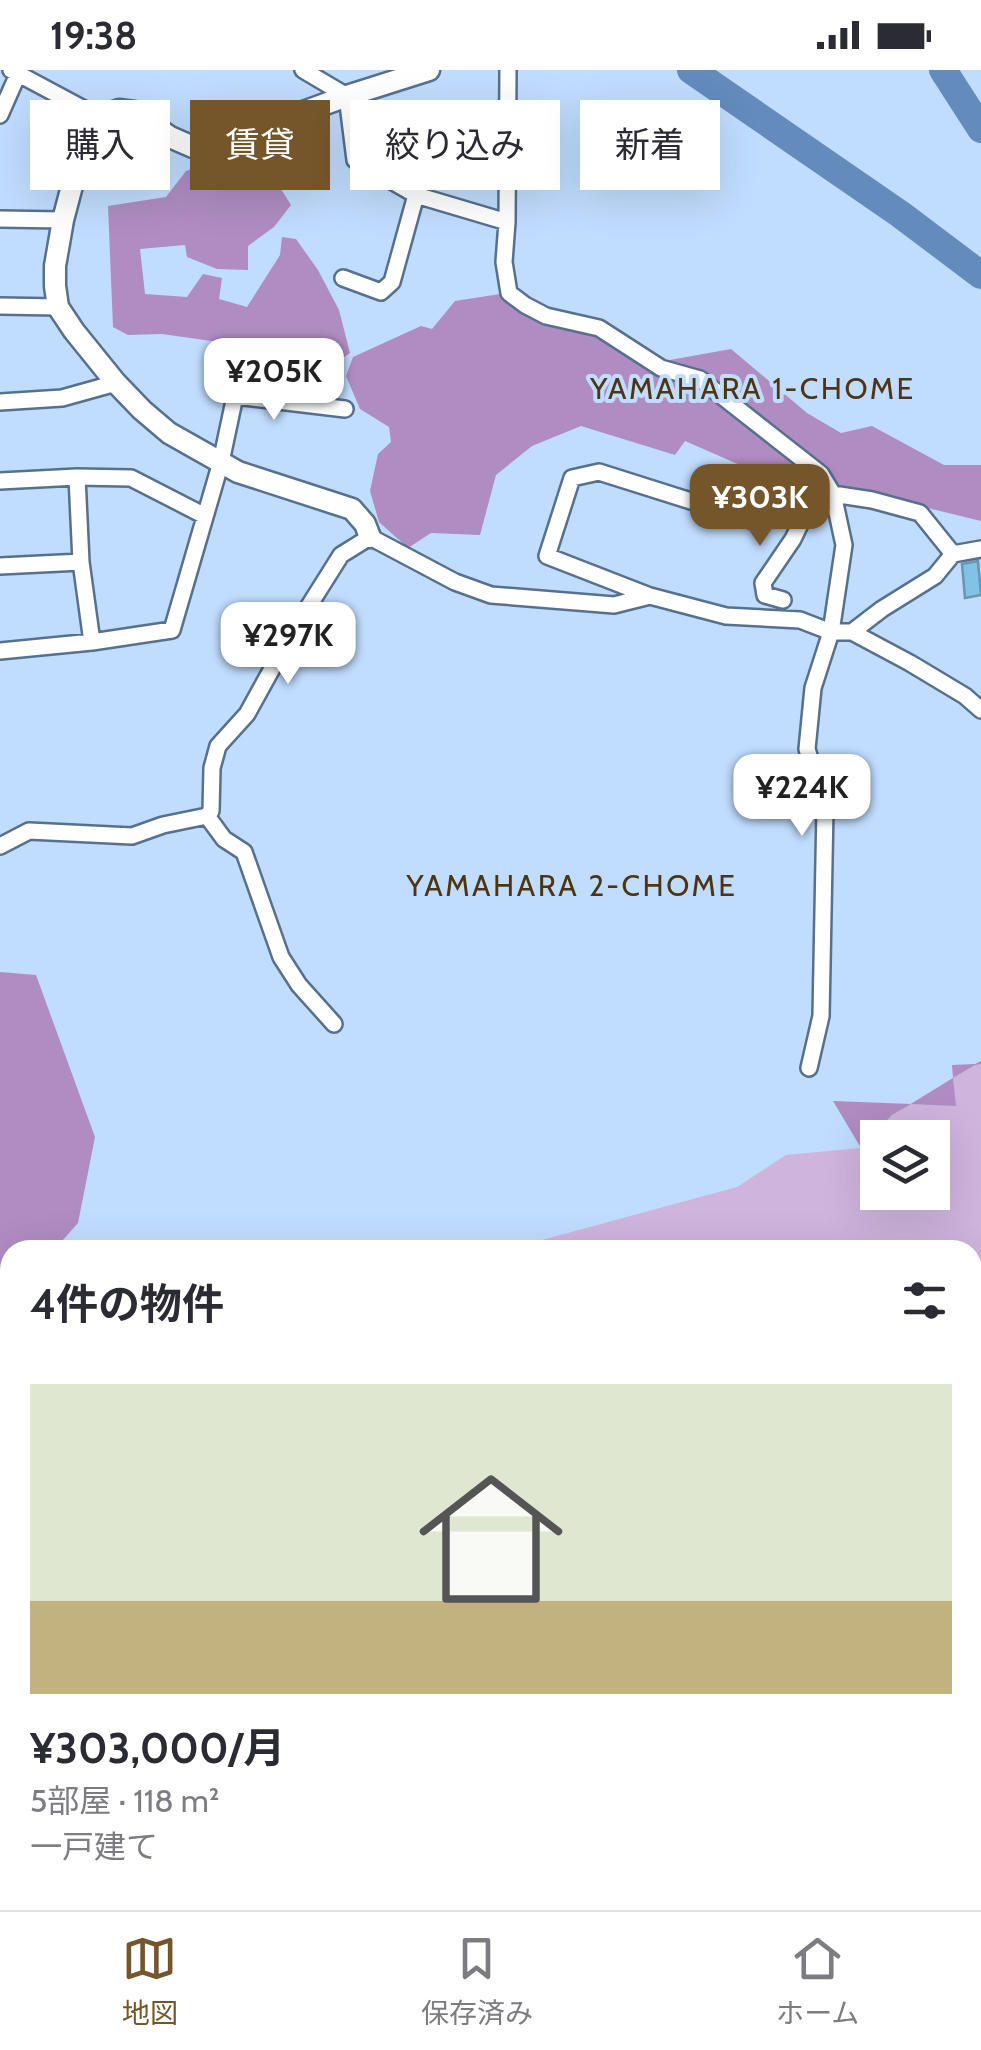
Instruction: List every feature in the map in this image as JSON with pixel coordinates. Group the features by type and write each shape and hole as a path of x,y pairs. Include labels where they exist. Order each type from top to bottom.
{"street":[{"path":"303,70 347,96"},
{"path":"170,137 193,147 221,142 429,70"},
{"path":"508,70 504,262 509,293 546,316 599,328 661,368 700,379 821,474 833,494 844,545 831,632 813,688 807,749 825,808 822,1016 809,1068"},
{"path":"0,115 15,72 68,100"},
{"path":"347,96 356,160 416,195 507,222"},
{"path":"71,190 55,266 58,306 116,383 170,433 238,472 352,509 370,537 456,582 492,594 614,605 650,596"},
{"path":"343,278 381,292 392,282 416,195"},
{"path":"0,218 63,220"},
{"path":"0,306 58,306"},
{"path":"0,402 62,398 116,383"},
{"path":"0,652 172,630 236,396 345,409"},
{"path":"754,522 599,472 572,478 547,556 650,596 726,616 800,620 831,632 852,632 952,688 981,710"},
{"path":"77,477 92,642"},
{"path":"0,480 131,478 205,516"},
{"path":"783,600 766,594 763,583 807,510 833,494 920,513 952,554"},
{"path":"0,846 29,830 132,836 207,816 211,810 212,768 222,738 247,714 290,636 342,555 370,537"},
{"path":"852,632 935,576 952,554 981,549"},
{"path":"0,566 82,562"},
{"path":"207,816 224,839 244,852 281,957 299,985 334,1024"}],"shaded area":[{"path":"190,169 190,190 282,190 291,205 274,227 248,246 248,270 217,269 187,257 185,245 140,249 145,294 187,297 203,274 222,278 219,299 247,307 280,255 282,237 296,239 339,310 350,353 340,360 300,346 261,348 162,334 128,335 113,327 108,206 166,197"},
{"path":"500,294 545,322 591,332 642,365 731,349 807,413 841,433 872,426 944,465 981,465 981,521 842,487 756,472 685,441 675,455 581,426 532,446 496,475 480,535 431,533 408,548 379,522 370,491 378,454 391,442 389,427 360,409 346,376 353,357 421,326 432,329 455,301"},
{"path":"0,972 36,975 95,1137 78,1223 63,1240 0,1240"},
{"path":"981,1061 981,1240 542,1240 737,1187 786,1155 860,1148 860,1210 950,1210 950,1120 887,1120"},
{"path":"981,1061 981,1064 953,1078 952,1065"},
{"path":"953,1078 956,1106 911,1104"},
{"path":"833,1101 911,1104 887,1120 860,1120 860,1146"}],"building":[{"path":"978,561 981,595 965,598 962,564"}],"waterway":[{"path":"691,70 900,214 981,275"},
{"path":"943,70 981,129"}],"district":[{"name":"YAMAHARA 1-CHOME","path":"753,389"},
{"name":"YAMAHARA 2-CHOME","path":"572,886"}]}
